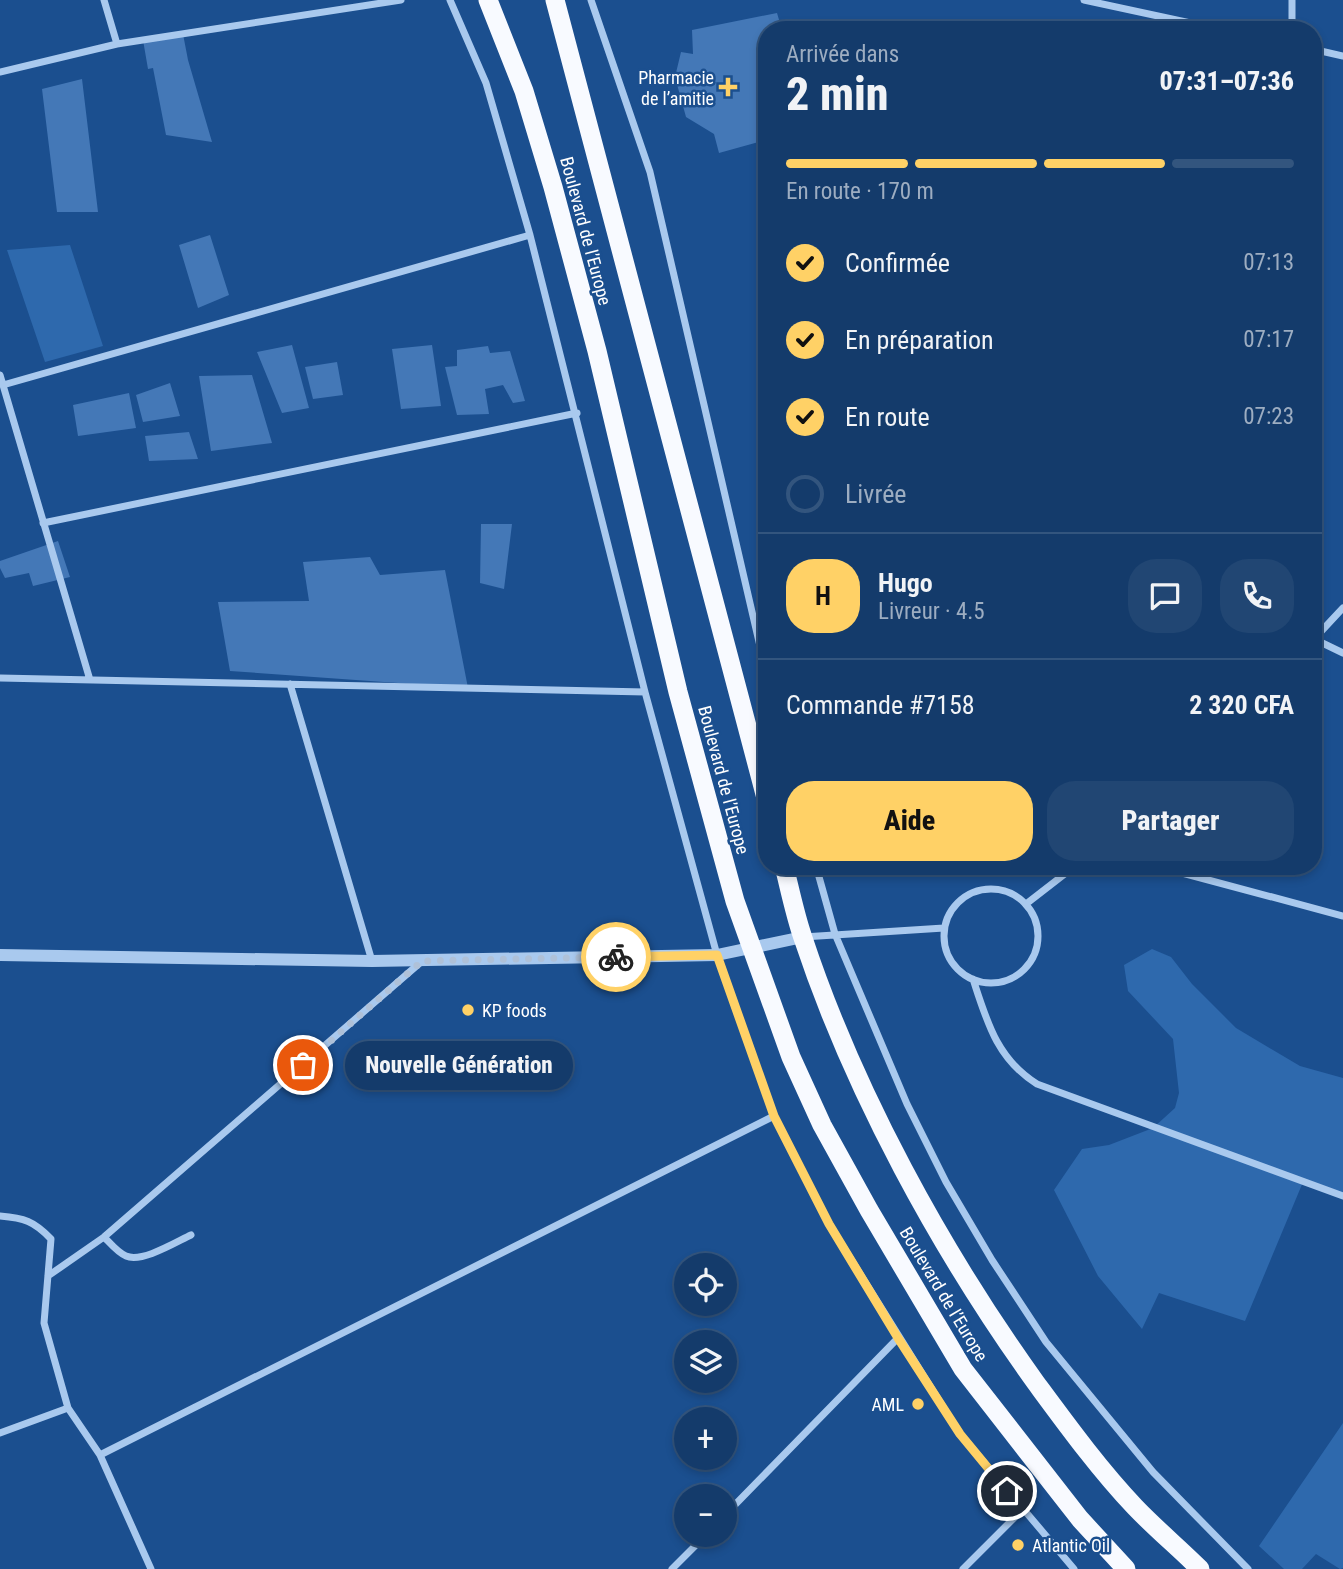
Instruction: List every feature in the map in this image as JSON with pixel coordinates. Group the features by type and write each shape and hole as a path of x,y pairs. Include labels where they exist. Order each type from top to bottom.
{"highway":[{"name":"Boulevard de l’Europe","path":"488,0 524,91 553,187 597,351 678,692 735,901 791,1057 822,1125 963,1369 1080,1519 1126,1569"},
{"name":"Boulevard de l’Europe","path":"555,0 758,757"},
{"name":"Boulevard de l’Europe","path":"786,875 803,937 848,1053 912,1185 960,1269 1012,1350 1065,1423 1135,1507 1200,1569"}],"street":[{"path":"104,0 117,44"},
{"path":"0,72 117,44 401,0"},
{"path":"450,0 486,83 530,235 577,413 645,692 717,955 774,1116 829,1224 960,1434 1074,1569"},
{"path":"591,0 650,172 758,638"},
{"path":"1084,0 1181,21"},
{"path":"1292,0 1292,21"},
{"path":"1322,51 1343,56"},
{"path":"3,385 530,235"},
{"path":"0,375 90,680"},
{"path":"43,523 577,413"},
{"path":"1322,629 1343,608"},
{"path":"1322,642 1343,653"},
{"path":"0,678 645,692"},
{"path":"290,684 372,961"},
{"path":"819,875 835,934 907,1104 947,1182 992,1260 1046,1342 1153,1472 1248,1569"},
{"path":"1026,904 1063,875"},
{"path":"1190,875 1343,916"},
{"path":"988,888 1009,892 1026,904 1037,922 1038,943 1030,963 1014,976 994,983 973,979 955,967 945,949 944,928 952,908 968,894 988,888"},
{"path":"0,955 372,961 717,955 803,937 944,928"},
{"path":"48,1276 104,1237 422,961"},
{"path":"973,979 990,1031 1021,1074 1037,1084 1343,1196"},
{"path":"100,1455 774,1116"},
{"path":"0,1216 22,1218 39,1226 51,1239 44,1323 68,1408 100,1455 151,1569"},
{"path":"104,1237 125,1256 144,1257 191,1235"},
{"path":"737,1503 898,1338"},
{"path":"0,1433 68,1408"},
{"path":"963,1569 1023,1510"},
{"path":"673,1569 694,1547"}],"shaded area":[{"path":"70,245 103,346 45,362 7,250"},
{"path":"1152,949 1171,957 1192,984 1236,1028 1300,1066 1343,1078 1343,1193 1303,1182 1245,1321 1159,1293 1142,1329 1098,1276 1054,1190 1082,1149 1109,1145 1153,1128 1175,1108 1179,1093 1173,1039 1128,991 1124,965"},
{"path":"1343,1423 1343,1568 1340,1569 1316,1554 1302,1569 1284,1569 1259,1546"}],"building":[{"path":"777,13 779,21 758,21 758,142 719,153 714,134 686,117 675,77 681,52 693,54 692,30"},
{"path":"183,34 212,142 166,135 153,68 148,69 143,40"},
{"path":"82,79 98,212 57,212 42,89"},
{"path":"210,235 229,295 198,308 179,245"},
{"path":"292,345 309,408 282,413 257,352"},
{"path":"432,345 441,406 401,409 392,349"},
{"path":"488,346 490,353 510,351 525,401 513,403 503,385 485,389 489,414 457,415 445,367 457,366 457,350"},
{"path":"337,362 343,395 313,399 305,367"},
{"path":"252,375 272,443 211,451 199,376"},
{"path":"170,383 180,416 143,422 136,395"},
{"path":"129,393 136,428 78,436 73,405"},
{"path":"189,432 198,459 149,461 145,436"},
{"path":"481,524 512,524 504,589 480,583"},
{"path":"58,541 70,577 33,586 29,573 5,578 0,561"},
{"path":"370,557 380,575 445,570 468,688 230,671 218,602 309,601 303,562"}],"way so far":[{"path":"303,1065 422,961 616,957"}],"place":[{"name":"Pharmacie de l’amitie","path":"728,87"},
{"name":"KP foods","path":"468,1010"},
{"name":"Nouvelle Génération","path":"303,1065"},
{"name":"AML","path":"918,1404"},
{"name":"Atlantic Oil","path":"1018,1545"}],"route":[{"path":"616,957 717,955 774,1116 829,1224 960,1434 1007,1491"}]}
